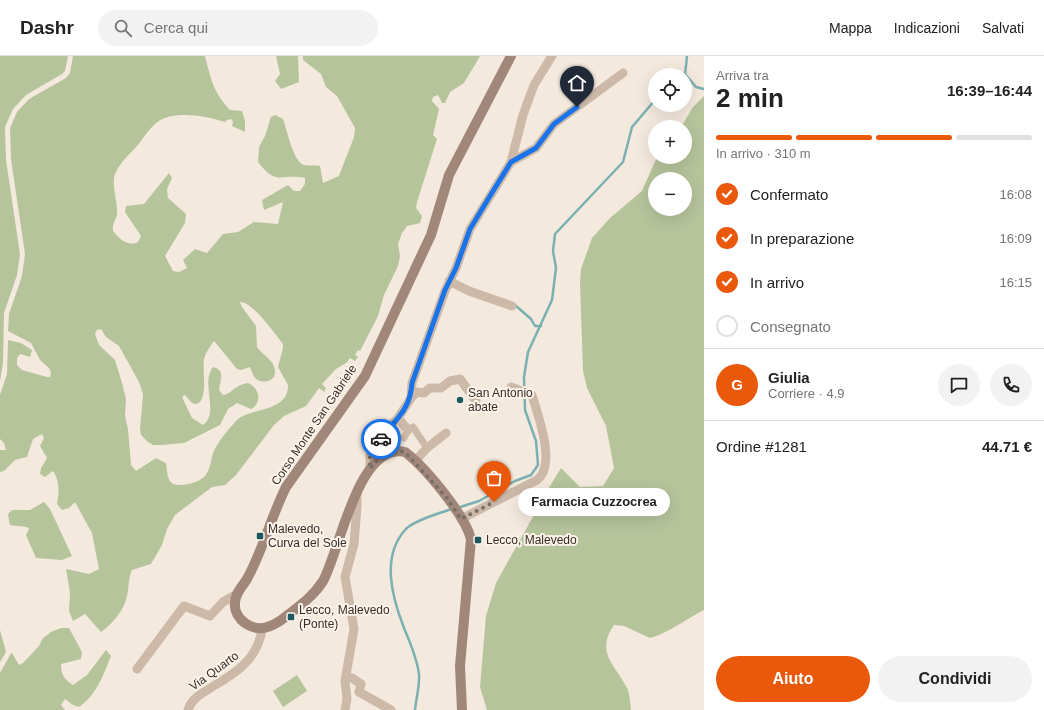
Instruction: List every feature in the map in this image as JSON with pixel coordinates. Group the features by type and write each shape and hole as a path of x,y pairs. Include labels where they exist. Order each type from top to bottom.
{"main road":[{"name":"Corso Monte San Gabriele","path":"236,594 261,550 278,503 286,487 365,376 433,230 449,175 511,56"},
{"path":"236,594 235,607 238,616 250,626 262,629 272,626 282,620 306,600 318,588 332,562 357,493 370,469 383,455 393,451 405,452 415,461 447,498 470,534 471,545 460,666 462,710"}],"street":[{"path":"505,67 517,56"},
{"path":"411,398 412,383 470,229 511,162 518,140 523,115 534,84 552,56"},
{"path":"511,162 536,148 554,124 623,73"},
{"path":"449,282 512,306"},
{"path":"370,469 370,456 389,427 398,418 411,398 417,392 424,393 430,388 442,388 450,381 460,379 476,401"},
{"path":"461,519 536,480 545,471 546,461 542,426 532,395 514,388"},
{"path":"398,418 406,434 413,427 427,448"},
{"path":"415,461 427,448 446,433"},
{"path":"346,710 347,699 345,680 354,629 345,577 354,544 358,506 357,493"},
{"path":"137,669 184,606 210,616 223,602 236,594"},
{"name":"Via Quarto","path":"188,710 197,697 238,670 249,660 258,647 262,629"},
{"path":"352,678 361,684 359,692 391,710"}],"green space":[{"path":"0,56 68,56 65,71 26,95 13,109 5,127 6,160 20,254 17,275 4,313 3,363 0,381"},
{"path":"73,56 205,56 216,91 224,103 230,110 242,111 245,121 245,132 232,126 233,122 231,119 225,122 199,116 179,115 162,119 150,129 122,162 115,174 114,183 117,214 113,231 118,237 131,244 138,242 141,236 125,212 126,206 144,204 169,173 172,178 167,189 168,198 186,214 185,223 165,256 173,271 179,272 187,268 183,260 195,249 207,253 223,234 238,232 254,222 278,224 283,202 264,210 262,200 288,185 294,191 300,191 305,184 305,178 275,177 265,170 258,162 259,147 265,136 271,117 275,115 283,119 291,145 300,163 304,165 320,166 323,183 339,176 354,137 355,128 337,96 326,87 321,74 303,60 303,56 480,56 464,83 450,92 445,103 442,103 438,95 433,97 432,101 439,109 433,135 437,139 417,202 416,208 422,216 420,223 407,226 402,233 398,244 400,256 398,266 384,295 378,316 360,351 358,350 355,355 358,357 355,361 350,358 346,363 336,369 322,384 326,388 324,392 319,388 306,406 284,416 274,425 236,475 225,485 212,487 175,515 167,529 162,545 151,564 132,570 126,601 121,612 110,625 101,632 85,614 73,621 69,611 70,593 66,569 89,574 99,569 92,533 75,502 69,508 62,510 57,504 58,483 53,471 45,477 40,474 41,468 47,458 40,446 44,438 42,434 33,439 27,457 15,460 4,471 0,472 0,450 6,450 4,443 0,439 0,395 7,374 8,340 21,343 32,350 30,357 20,354 17,358 17,365 22,370 47,377 50,377 51,373 49,368 40,360 31,343 8,331 9,314 22,276 25,254 11,159 10,128 17,112 29,99 66,78 70,73","holes":["240,302 245,303 257,312 283,344 278,367 288,385 287,394 275,405 250,413 236,421 218,444 213,453 207,474 199,481 182,485 173,484 168,477 166,463 156,458 136,471 131,465 128,429 125,416 126,399 122,383 115,360 99,345 95,334 97,330 101,329 106,337 119,346 139,382 143,394 140,429 141,435 153,445 184,443 220,425 228,409 237,403 251,409 257,403 257,391 248,383 243,384 223,395 219,390 221,373 217,368 213,367 208,381 210,405 208,419 203,425 192,418 182,397 185,395 192,403 196,404 200,402 204,392 204,360 214,341 237,369 241,370 250,367 254,377 261,381 267,381 274,377 275,372 273,364 257,347 256,326"]},
{"path":"276,56 298,56 299,82 281,89 275,81 280,74"},
{"path":"704,96 704,610 671,629 650,638 624,626 614,625 606,643 607,651 609,658 628,690 631,710 487,710 480,687 486,616 496,583 561,468 580,487 603,486 614,468 606,426 587,388 583,371 580,282 581,269 592,238 610,218 642,191 648,177 648,216 692,216 692,172 650,172 654,164 692,164 692,120 685,120 690,112 692,112 692,109"},
{"path":"44,502 50,509 72,556 62,560 36,558 26,535 29,529 27,527 10,525 8,514 12,510 30,510"},
{"path":"61,628 69,628 82,652 81,659 61,664 64,676 67,681 73,685 87,675 106,650 111,656 95,690 79,707 73,705 65,699 61,705 65,710 0,710 0,673 10,655 12,653 19,665 23,663 39,646 43,638 51,632"},
{"path":"0,630 6,652 0,662"},
{"path":"297,675 307,691 283,707 273,691"}],"waterway":[{"path":"686,68 687,56"},
{"path":"692,82 696,87 704,89"},
{"path":"457,508 479,501 515,481 531,475 538,465 536,441 525,410 524,377 528,352 552,300 556,268 553,251 555,234 623,162 632,127 648,108"},
{"path":"515,305 531,319 535,326 541,326"},
{"path":"415,710 419,674 415,656 404,628 393,590 391,578 393,552 398,541 408,527 452,509"}],"way so far":[{"path":"381,439 370,456 370,469 383,455 388,452 399,450 410,455 447,498 461,519 494,502"}],"place":[{"name":"San Antonio abate","path":"460,400"},
{"name":"Farmacia Cuzzocrea","path":"494,502"},
{"name":"Malevedo, Curva del Sole","path":"260,536"},
{"name":"Lecco, Malevedo","path":"478,540"},
{"name":"Lecco, Malevedo (Ponte)","path":"291,617"}],"route":[{"path":"381,439 389,427 398,418 411,398 412,383 445,290 456,268 470,229 511,162 536,148 554,124 577,107"}]}
